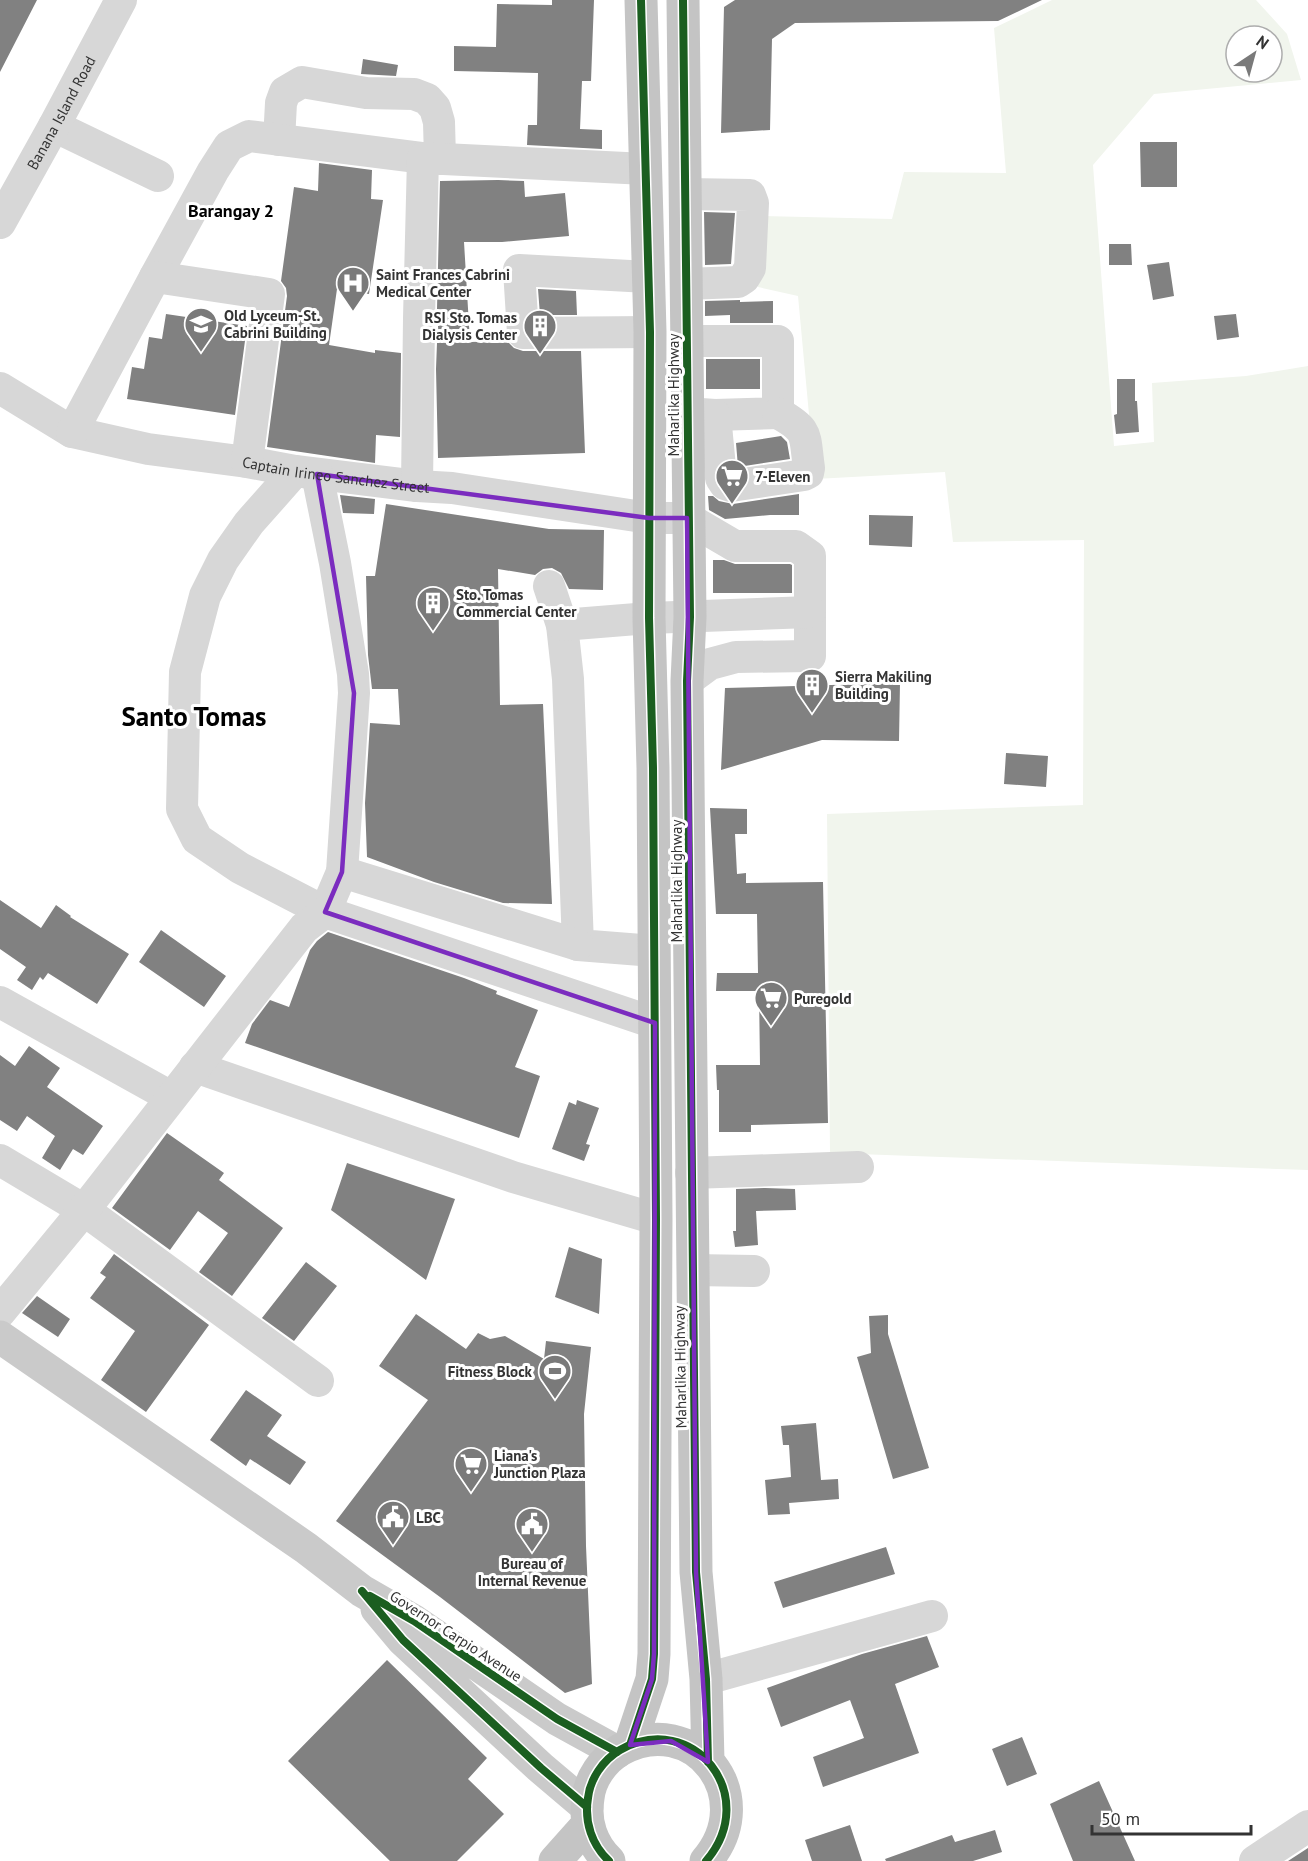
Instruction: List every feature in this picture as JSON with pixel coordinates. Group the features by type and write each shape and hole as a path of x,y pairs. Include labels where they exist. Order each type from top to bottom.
{"highway":[{"name":"Maharlika Highway","path":"623,1749 652,1679 654,1654 656,1219 653,756 649,618 650,332 641,0"},
{"name":"Maharlika Highway","path":"683,0 687,340 700,414 687,518 690,617 687,681 696,1572 706,1679 708,1762"},
{"path":"609,1861 594,1841 587,1816 588,1796 596,1774 605,1762 623,1749 648,1740 671,1741 691,1749 708,1762 724,1788 738,1861"},
{"path":"706,1861 724,1834 728,1813"},
{"path":"555,1861 587,1816"}],"main road":[{"name":"Governor Carpio Avenue","path":"0,1337 306,1548 362,1592 414,1621 556,1719 623,1749"},
{"name":"Governor Carpio Avenue","path":"362,1592 403,1640 541,1768 587,1816"}],"street":[{"name":"Banana Island Road","path":"0,223 121,0"},
{"path":"279,140 281,103 285,92 302,82 366,93 414,94 427,99 435,108 439,122 432,159 418,318 417,486"},
{"path":"54,126 158,176"},
{"path":"72,432 213,171 229,146 249,136 432,159 647,177 685,189 750,195 753,203 750,268 744,278 738,282 686,284"},
{"path":"685,189 765,183"},
{"path":"648,277 519,270 524,333 650,332"},
{"path":"154,277 269,294 247,462"},
{"path":"687,340 778,340 778,413"},
{"name":"Captain Irineo Sanchez Street","path":"0,388 72,432 148,449 306,472 417,486 452,488 649,518 687,518"},
{"path":"778,413 795,422 804,431 808,473 804,476 731,486 725,484 700,414 778,413"},
{"path":"0,1312 84,1210 304,928 325,912 342,872 353,674 335,563 306,472 249,523 223,560 205,596 185,672 182,809 198,839 240,868 325,912 655,1023"},
{"path":"687,518 735,546 796,546 810,556 810,656 736,657 710,664 687,681"},
{"path":"549,586 562,625 568,679 578,945"},
{"path":"562,625 649,618 810,612"},
{"path":"342,872 578,945 654,951"},
{"path":"0,1002 171,1097"},
{"path":"195,1067 513,1177 656,1219"},
{"path":"0,1160 84,1210 318,1381"},
{"path":"691,1173 858,1167"},
{"path":"693,1270 754,1271"},
{"path":"706,1679 932,1616"},
{"path":"1255,1861 1308,1826"}],"highlighted area":[{"path":"317,474 649,518 687,518 696,1572 708,1762 671,1741 630,1745 652,1679 654,1654 655,1023 325,912 342,872 354,693"}],"shaded area":[{"path":"1052,0 1256,0 1278,24 1224,24 1224,84 1259,84 1154,94 1093,165 1114,446 1154,442 1152,383 1246,376 1308,366 1308,1170 830,1153 827,814 1083,805 1084,540 953,542 945,472 815,479 798,296 758,287 761,216 892,219 904,172 1006,173 994,28"},
{"path":"1284,31 1287,34 1301,80 1284,82"}],"building":[{"path":"0,0 37,0 0,72"},
{"path":"552,0 594,0 591,81 582,81 580,129 602,130 602,149 527,145 528,125 537,125 538,73 454,71 454,46 496,47 497,4 552,5"},
{"path":"735,0 1042,0 998,21 795,23 772,39 770,130 721,133 724,7"},
{"path":"363,59 398,65 396,76 361,74"},
{"path":"1140,142 1177,142 1177,187 1141,187"},
{"path":"319,163 372,170 371,199 383,200 369,294 337,289 329,345 375,353 375,350 401,353 400,437 376,435 375,463 267,447 287,296 286,288 281,281 294,187 318,191"},
{"path":"440,181 524,181 525,197 565,193 569,236 502,242 464,242 470,342 507,341 514,348 523,351 581,351 585,453 438,458 436,369 437,343 439,343 437,309"},
{"path":"704,212 735,213 731,264 705,265"},
{"path":"1109,244 1131,244 1132,265 1109,265"},
{"path":"1169,262 1174,296 1153,300 1147,265"},
{"path":"538,289 576,291 577,315 540,315"},
{"path":"740,300 740,302 773,301 773,323 730,323 730,315 705,316 705,301"},
{"name":"Old Lyceum-St. Cabrini Building","path":"166,314 247,326 235,415 127,399 132,367 144,369 149,337 162,339"},
{"path":"1236,314 1239,337 1217,340 1214,316"},
{"path":"706,359 760,359 760,389 706,389"},
{"path":"1117,379 1135,379 1139,432 1116,434 1114,415 1117,414"},
{"path":"781,436 787,442 790,459 738,467 736,443"},
{"path":"799,494 799,515 725,519 709,510 708,496 733,504"},
{"path":"340,495 375,499 374,514 343,513"},
{"path":"386,504 549,529 604,530 603,590 569,589 561,573 552,568 543,569 535,575 498,569 500,705 543,704 552,904 503,903 434,882 367,857 365,803 370,723 400,725 398,689 372,689 368,655 366,576 375,576"},
{"path":"869,515 913,516 912,547 869,545"},
{"path":"713,560 724,560 735,564 790,564 792,565 792,593 713,593"},
{"name":"Sierra Makiling Building","path":"900,683 899,741 822,740 721,770 725,688"},
{"path":"1006,753 1048,756 1046,787 1004,784"},
{"name":"Puregold","path":"710,808 747,809 747,834 735,834 737,874 746,873 746,883 823,882 828,1123 751,1125 751,1132 719,1132 719,1090 717,1090 716,1065 760,1065 759,991 716,991 717,973 758,973 757,914 716,914"},
{"path":"0,900 41,928 56,905 70,917 129,954 97,1004 48,973 43,980 40,977 32,990 17,980 26,967 0,949"},
{"path":"161,930 226,976 204,1007 139,962"},
{"path":"328,932 464,978 497,991 496,994 538,1010 515,1067 540,1076 519,1138 245,1043 252,1024 270,1000 289,1007 310,950"},
{"path":"29,1046 60,1068 47,1087 103,1126 83,1155 73,1149 60,1170 42,1158 55,1136 27,1116 17,1131 0,1120 0,1055 15,1066"},
{"path":"577,1100 599,1108 586,1144 590,1145 584,1161 552,1149 569,1102 576,1105"},
{"path":"167,1133 224,1173 219,1180 283,1228 232,1296 199,1272 228,1233 198,1211 170,1250 112,1208"},
{"path":"347,1163 455,1199 426,1280 331,1210"},
{"path":"736,1189 795,1189 796,1210 756,1211 758,1245 735,1247 733,1231 736,1231"},
{"path":"569,1247 602,1259 599,1314 555,1297"},
{"path":"114,1254 209,1325 146,1412 101,1380 135,1331 90,1298 106,1277 100,1273"},
{"path":"306,1262 337,1286 294,1341 262,1318"},
{"path":"37,1296 70,1319 58,1337 22,1313"},
{"name":"Liana's Junction Plaza","path":"416,1314 466,1349 478,1333 490,1339 505,1336 544,1359 546,1341 591,1347 584,1414 586,1546 592,1684 565,1693 336,1521 428,1400 379,1366"},
{"path":"888,1315 888,1334 929,1468 893,1479 857,1357 871,1353 869,1316"},
{"path":"246,1390 282,1415 267,1436 306,1462 290,1485 250,1459 246,1466 210,1440"},
{"path":"816,1423 821,1480 838,1479 839,1499 789,1503 790,1514 768,1515 765,1480 791,1477 789,1445 783,1445 781,1426"},
{"path":"886,1547 895,1574 783,1608 774,1582"},
{"path":"927,1636 939,1667 895,1684 919,1753 823,1787 813,1757 864,1738 850,1700 781,1727 767,1688 862,1654"},
{"path":"387,1660 487,1758 468,1779 504,1814 457,1861 390,1861 288,1761"},
{"path":"1022,1737 1037,1774 1007,1786 992,1749"},
{"path":"1099,1781 1135,1861 1073,1861 1050,1804"},
{"path":"850,1825 862,1861 812,1861 805,1840"},
{"path":"995,1830 1002,1852 973,1861 886,1861 885,1859 952,1835 955,1842"},
{"path":"1308,1848 1308,1861 1288,1861"}],"cycle path":[{"path":"630,1745 652,1679 654,1654 656,1219 653,768 649,618 650,332 641,0"},
{"path":"683,0 690,617 687,681 696,1572 706,1679 708,1762"},
{"path":"362,1591 403,1640 541,1768 587,1807"},
{"path":"370,1596 414,1621 557,1719 617,1752"},
{"path":"609,1861 598,1848 588,1824 587,1807 591,1784 598,1771 614,1754 647,1740 672,1741 694,1750 711,1766 723,1787 726,1810 721,1836 706,1861"}],"place":[{"name":"Saint Frances Cabrini Medical Center","path":"353,312"},
{"name":"Old Lyceum-St. Cabrini Building","path":"201,353"},
{"name":"RSI Sto. Tomas Dialysis Center","path":"540,355"},
{"name":"7-Eleven","path":"732,505"},
{"name":"Sto. Tomas Commercial Center","path":"433,632"},
{"name":"Sierra Makiling Building","path":"812,714"},
{"name":"Puregold","path":"771,1027"},
{"name":"Fitness Block","path":"555,1400"},
{"name":"Liana's Junction Plaza","path":"471,1493"},
{"name":"LBC","path":"393,1546"},
{"name":"Bureau of Internal Revenue","path":"532,1553"}],"district":[{"name":"Barangay 2","path":"231,210"},
{"name":"Santo Tomas","path":"194,716"}]}
